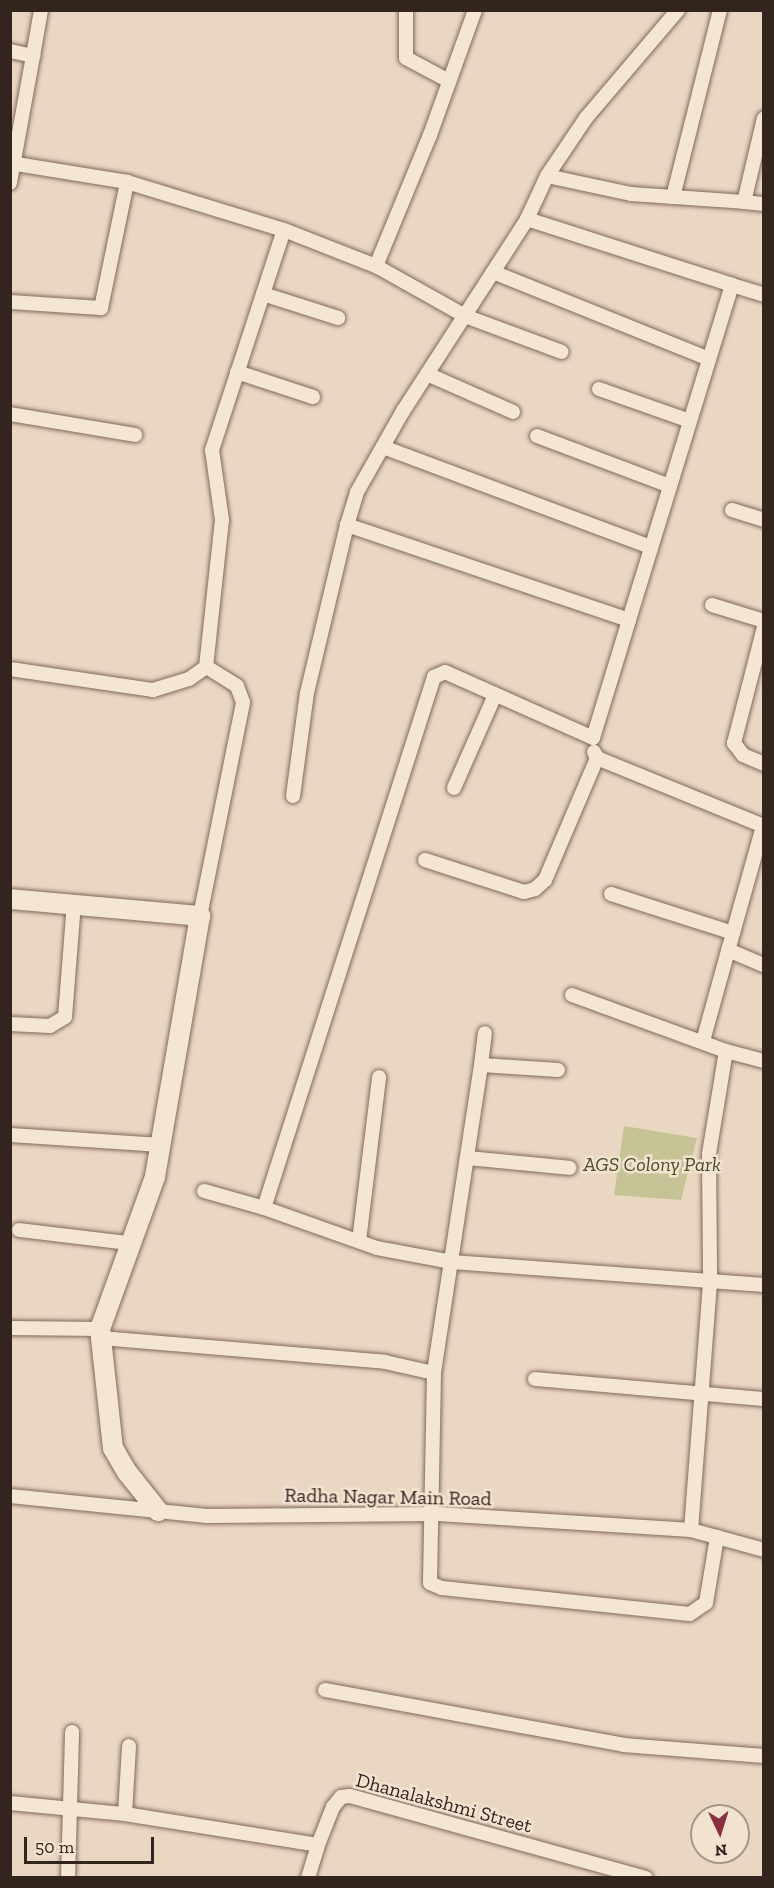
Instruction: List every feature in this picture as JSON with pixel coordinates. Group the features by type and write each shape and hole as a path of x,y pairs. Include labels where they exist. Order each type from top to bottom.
{"street":[{"path":"10,183 41,10"},
{"path":"406,10 406,58 448,81"},
{"path":"376,266 475,10"},
{"path":"293,796 307,693 346,525 357,492 427,374 527,219 547,176 586,118 678,10"},
{"path":"673,197 720,10"},
{"path":"10,51 33,56"},
{"path":"744,202 764,118"},
{"path":"13,163 127,182 284,230 376,266 465,316 562,352"},
{"path":"547,176 631,194 764,204"},
{"path":"10,302 101,308 127,182"},
{"path":"527,219 764,295"},
{"path":"10,669 153,690 189,679 206,667 222,520 212,450 284,230"},
{"path":"493,272 709,359"},
{"path":"425,861 525,892 535,890 545,880 597,758 593,738 732,285"},
{"path":"263,294 338,318"},
{"path":"237,372 313,397"},
{"path":"427,374 513,412"},
{"path":"599,389 690,421"},
{"path":"10,414 135,435"},
{"path":"537,436 670,486"},
{"path":"383,447 651,547"},
{"path":"732,510 764,520"},
{"path":"346,525 629,620"},
{"path":"712,605 764,621"},
{"path":"764,627 734,743 743,754 764,764"},
{"path":"158,1510 127,1472 113,1448 101,1334 128,1243 155,1177 200,916 243,702 237,686 206,667"},
{"path":"264,1208 296,1113 318,1032 367,895 378,841 434,677 445,672 593,738"},
{"path":"454,788 495,694"},
{"path":"597,758 763,826 703,1041"},
{"path":"611,894 733,933"},
{"path":"10,899 200,916"},
{"path":"10,1024 50,1026 65,1017 74,903"},
{"path":"729,950 764,965"},
{"path":"572,995 726,1051 764,1061"},
{"path":"485,1033 434,1373 428,1573 430,1583 435,1587 690,1614 706,1603 717,1537"},
{"path":"691,1530 710,1281 709,1154 726,1051"},
{"path":"481,1065 558,1070"},
{"path":"359,1241 379,1077"},
{"path":"10,1135 162,1145"},
{"path":"467,1158 570,1168"},
{"path":"204,1191 264,1208 359,1241 452,1262 764,1285"},
{"path":"20,1230 128,1243"},
{"path":"10,1328 101,1334 385,1362 434,1373"},
{"path":"535,1378 764,1399"},
{"name":"Radha Nagar Main Road","path":"10,1496 207,1516 431,1513 691,1530 764,1550"},
{"path":"325,1690 624,1745 764,1756"},
{"path":"68,1878 68,1809 72,1732"},
{"path":"125,1814 129,1746"},
{"name":"Dhanalakshmi Street","path":"308,1878 333,1807 341,1797 350,1796 646,1878"},
{"path":"10,1803 125,1814 318,1845"}],"green space":[{"name":"AGS Colony Park","path":"624,1126 697,1138 681,1200 614,1195"}]}
